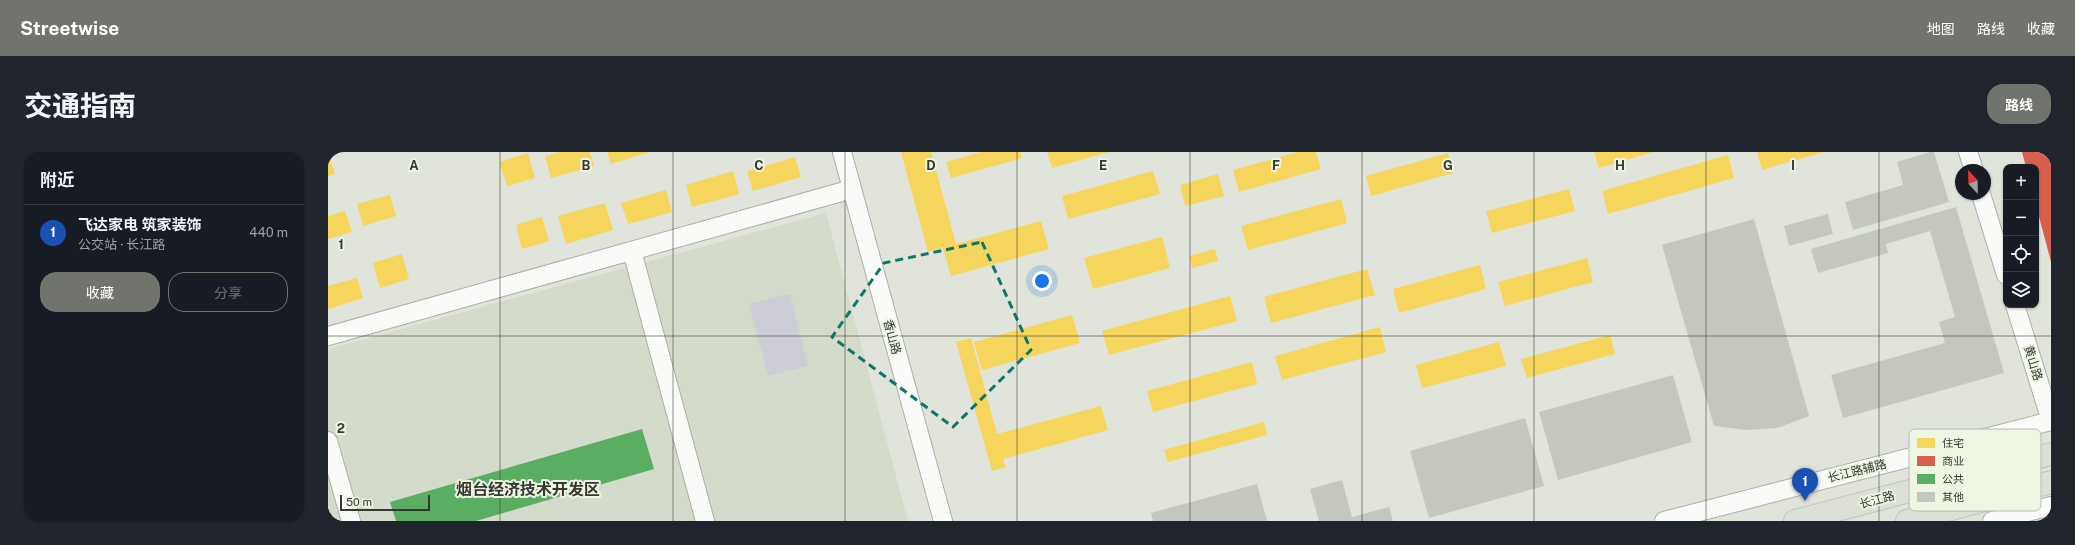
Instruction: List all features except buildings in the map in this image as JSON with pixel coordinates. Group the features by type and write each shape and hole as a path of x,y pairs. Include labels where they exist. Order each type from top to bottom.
{"main road":[{"name":"长江路","path":"2041,457 2051,454"},
{"path":"2041,485 2051,482"},
{"name":"长江路","path":"1795,521 1909,491"},
{"path":"1907,521 1944,511"}],"street":[{"name":"香山路","path":"842,152 943,521"},
{"path":"1968,152 1972,164"},
{"path":"328,336 852,189"},
{"path":"1983,200 2005,272"},
{"path":"632,251 705,521"},
{"name":"黄山路","path":"2016,308 2051,421"},
{"name":"长江路辅路","path":"2020,429 2051,421"},
{"path":"328,441 350,521"},
{"name":"长江路辅路","path":"1664,521 1909,458"},
{"path":"2041,509 2051,506"},
{"path":"1992,521 2031,511"}],"highlighted area":[{"path":"982,242 1031,350 953,427 832,337 884,263"}],"shaded area":[{"path":"826,213 908,521 328,521 328,349"},
{"path":"790,294 808,366 768,376 749,304"}],"place":[{"name":"飞达家电 筑家装饰","path":"1805,501"}],"district":[{"name":"烟台经济技术开发区","path":"528,489"}]}
